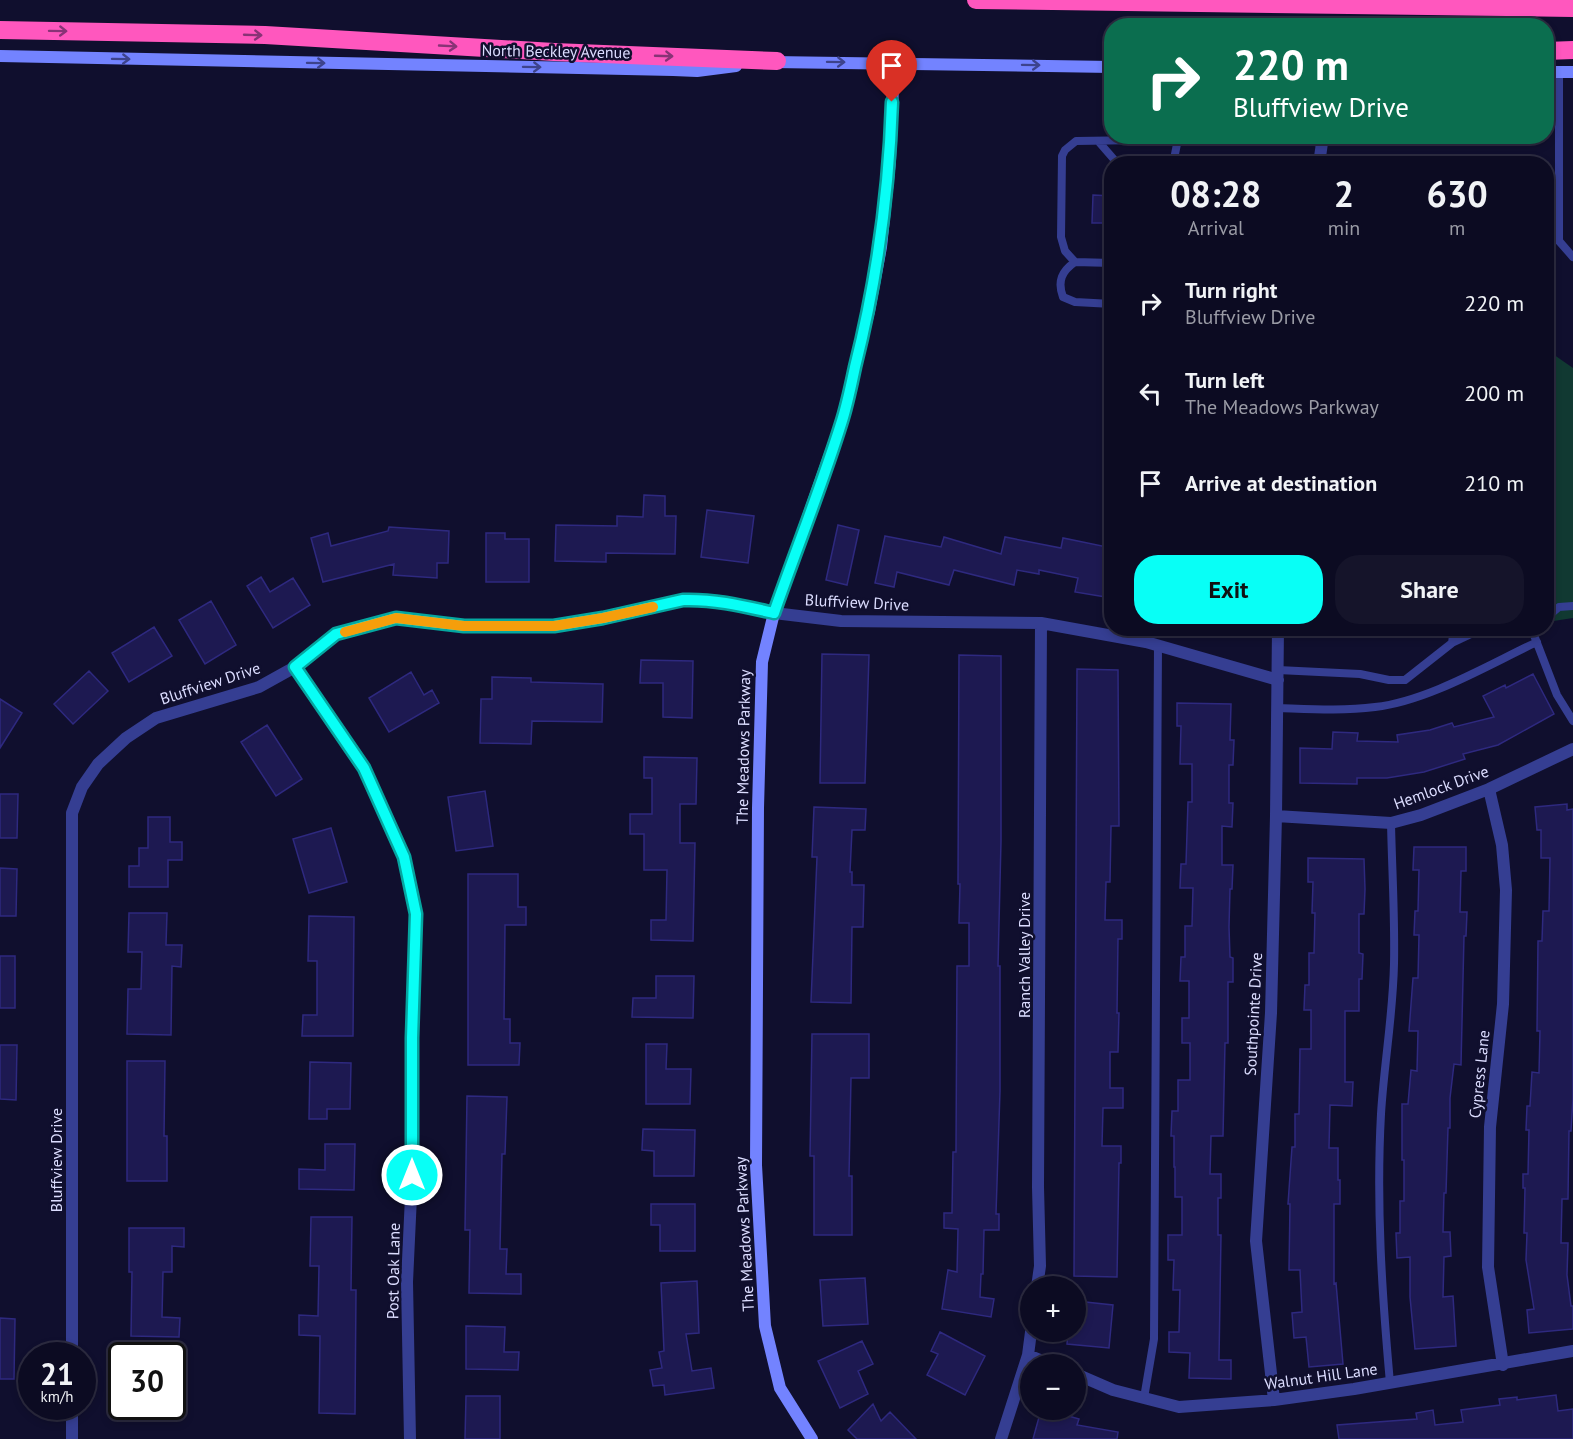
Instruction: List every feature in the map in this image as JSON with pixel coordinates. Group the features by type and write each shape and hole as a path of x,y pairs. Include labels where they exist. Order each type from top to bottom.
{"highway":[{"path":"976,0 1573,8"},
{"path":"0,30 265,35 554,52 777,61"},
{"path":"1554,51 1573,50"}],"street":[{"name":"North Beckley Avenue","path":"0,56 697,71 777,61 1104,67"},
{"name":"The Meadows Parkway","path":"812,1439 780,1388 765,1326 756,1165 758,808 762,662 774,613 842,423 869,311 880,247 889,171 894,63"},
{"path":"1554,72 1573,72"},
{"name":"Bluffview Drive","path":"72,1342 72,813 82,788 98,764 126,738 156,718 259,687 295,667 336,634 396,618 464,626 554,626 603,618 683,600 695,600 720,601 774,613 841,621 1041,623 1104,635"},
{"name":"Ranch Valley Drive","path":"1039,1276 1041,623"},
{"name":"Bluffview Drive","path":"1110,636 1158,645 1278,675"},
{"name":"Southpointe Drive","path":"1274,1400 1256,1241 1271,1013 1278,636"},
{"name":"Post Oak Lane","path":"295,667 364,768 404,857 416,914 412,1038 412,1175 407,1282 410,1439"},
{"name":"Hemlock Drive","path":"1276,816 1391,823 1421,815 1489,789 1573,749"},
{"name":"Cypress Lane","path":"1489,789 1502,845 1506,890 1503,1004 1490,1127 1488,1267 1503,1365"},
{"name":"Walnut Hill Lane","path":"1086,1378 1113,1390 1179,1407 1274,1400 1573,1352"},
{"path":"1001,1439 1020,1380"},
{"path":"72,1420 72,1439"}],"lane":[{"path":"1554,100 1559,242 1573,257"},
{"path":"1074,262 1065,251 1062,237 1062,156 1065,150 1076,141 1104,141"},
{"path":"1098,141 1111,156"},
{"path":"1104,263 1074,262 1066,268 1060,279 1059,287 1063,297 1075,302 1104,304"},
{"path":"1554,612 1559,608 1573,606"},
{"path":"1452,644 1453,636"},
{"path":"1278,675 1360,674 1389,680 1405,680 1452,644 1468,636"},
{"path":"1534,636 1557,695 1573,721"},
{"path":"1278,708 1356,708 1390,705 1435,690 1537,642"},
{"path":"1144,1398 1154,1339 1158,645"},
{"path":"1390,1383 1382,1293 1379,1198 1381,1114 1391,1023 1394,964 1391,823"}],"green space":[{"path":"1554,355 1573,368 1573,618 1554,621"}],"building":[{"path":"1093,195 1104,196 1104,223 1092,223"},
{"path":"644,495 665,496 665,516 676,516 675,554 606,553 606,562 555,561 556,525 617,526 617,516 643,517"},
{"path":"707,510 754,516 748,563 701,557"},
{"path":"838,525 859,530 847,585 826,580"},
{"path":"389,527 449,531 448,563 437,563 437,578 393,575 394,564 323,582 311,538 328,533 331,546 388,531"},
{"path":"486,533 505,533 505,539 529,539 529,582 486,582"},
{"path":"885,536 941,547 944,537 1001,554 1005,537 1061,548 1063,538 1104,546 1104,597 1075,592 1078,578 1039,570 1039,574 1017,570 1014,585 954,570 949,585 897,572 894,587 875,583"},
{"path":"261,577 270,592 293,578 310,605 273,628 247,586"},
{"path":"211,601 236,645 205,664 179,620"},
{"path":"154,627 172,656 129,682 112,653"},
{"path":"822,654 869,655 865,783 820,783"},
{"path":"959,655 1001,656 998,966 1000,966 1000,1091 996,1214 999,1214 999,1230 984,1230 980,1297 994,1299 991,1317 942,1309 948,1270 957,1272 958,1229 944,1228 944,1213 952,1213 953,1152 956,1152 957,966 969,966 969,923 959,923"},
{"path":"641,660 693,661 692,718 663,717 663,683 640,683"},
{"path":"1077,669 1118,670 1119,826 1111,826 1110,882 1106,882 1105,920 1122,920 1122,939 1118,939 1118,1052 1110,1052 1110,1088 1123,1088 1123,1108 1103,1108 1102,1146 1121,1146 1117,1277 1074,1276"},
{"path":"89,671 108,691 73,724 54,704"},
{"path":"411,672 424,695 432,690 439,703 389,732 369,698"},
{"path":"1533,674 1554,714 1498,745 1463,754 1465,759 1424,772 1387,778 1357,778 1357,784 1300,783 1300,748 1332,749 1333,732 1358,733 1357,741 1398,742 1397,735 1430,730 1452,723 1454,727 1494,717 1483,696 1505,685 1506,688"},
{"path":"492,677 531,678 531,682 603,684 602,722 532,721 531,744 480,743 481,699 492,699"},
{"path":"0,699 22,713 0,748"},
{"path":"1177,703 1231,704 1230,740 1234,740 1233,765 1229,765 1229,803 1233,803 1232,827 1222,826 1222,865 1233,865 1229,927 1233,982 1228,982 1228,1043 1225,1043 1223,1136 1211,1136 1210,1174 1221,1174 1221,1198 1218,1198 1218,1235 1221,1235 1219,1360 1231,1360 1231,1379 1189,1378 1190,1353 1169,1352 1169,1332 1179,1332 1180,1290 1173,1290 1174,1260 1168,1260 1168,1235 1182,1235 1182,1197 1175,1197 1174,1136 1171,1136 1172,1111 1178,1111 1178,1080 1190,1080 1190,1043 1182,1043 1182,1018 1189,1018 1189,981 1180,981 1181,957 1185,957 1185,926 1192,926 1193,888 1180,888 1181,864 1186,864 1188,802 1192,802 1192,764 1180,764 1181,726 1177,726"},
{"path":"267,725 302,779 276,796 241,742"},
{"path":"644,757 697,758 696,804 680,804 680,843 695,843 693,941 651,940 651,920 666,920 667,870 644,870 644,834 630,834 630,814 652,814 652,778 644,778"},
{"path":"485,791 493,846 456,851 448,797"},
{"path":"0,794 18,794 17,838 0,838"},
{"path":"1567,804 1567,810 1573,809 1573,1098 1571,1131 1569,1131 1568,1199 1562,1199 1561,1243 1568,1243 1567,1275 1571,1306 1573,1306 1573,1329 1529,1333 1527,1310 1534,1309 1526,1260 1527,1233 1524,1233 1523,1174 1528,1174 1529,1130 1526,1130 1532,1072 1539,1073 1538,941 1542,941 1543,911 1549,911 1550,858 1541,858 1541,830 1537,830 1535,807"},
{"path":"814,807 866,809 865,830 852,830 850,872 852,872 852,885 864,885 863,927 852,927 851,1003 811,1002 817,857 812,857"},
{"path":"148,817 170,817 170,842 182,842 182,860 168,860 168,887 129,887 129,866 139,866 139,848 148,848"},
{"path":"331,828 347,882 309,893 293,839"},
{"path":"1414,847 1466,847 1466,871 1461,871 1460,912 1467,912 1466,936 1464,936 1461,1065 1454,1064 1450,1098 1443,1232 1450,1232 1451,1256 1444,1257 1443,1297 1453,1296 1456,1346 1415,1349 1410,1297 1410,1257 1397,1258 1396,1233 1400,1233 1400,1201 1404,1201 1402,1104 1408,1104 1411,1070 1417,1071 1418,1031 1409,1031 1413,978 1418,978 1419,935 1414,935 1415,911 1418,911 1419,870 1413,870"},
{"path":"1308,858 1364,859 1365,889 1364,914 1359,914 1359,953 1363,954 1362,979 1359,979 1359,1011 1345,1011 1345,1082 1353,1082 1352,1106 1330,1105 1329,1148 1338,1148 1338,1180 1340,1180 1340,1204 1334,1204 1334,1284 1336,1283 1343,1364 1309,1367 1306,1337 1294,1338 1292,1313 1302,1312 1300,1270 1289,1270 1290,1204 1288,1204 1292,1147 1295,1147 1295,1114 1299,1114 1300,1049 1311,1049 1311,1010 1304,1010 1305,985 1309,985 1309,953 1314,953 1315,913 1312,913 1313,882 1308,882"},
{"path":"0,868 17,869 16,916 0,916"},
{"path":"468,874 518,874 518,907 526,907 526,925 505,925 504,1019 510,1019 510,1043 520,1043 519,1065 468,1065"},
{"path":"129,913 167,913 166,945 182,945 181,967 172,966 171,1035 127,1034 128,989 141,989 142,952 128,952"},
{"path":"309,916 354,917 353,1036 302,1036 303,1015 317,1015 317,961 308,961"},
{"path":"0,956 15,956 15,1008 0,1008"},
{"path":"656,976 694,976 693,1018 632,1017 633,998 656,998"},
{"path":"812,1034 869,1034 869,1078 851,1078 849,1176 852,1176 852,1235 814,1235 814,1156 810,1156"},
{"path":"646,1044 667,1044 666,1069 691,1069 690,1104 646,1104"},
{"path":"0,1045 17,1045 16,1100 0,1099"},
{"path":"127,1061 165,1061 164,1136 167,1136 167,1181 127,1181"},
{"path":"310,1062 351,1063 350,1109 327,1109 327,1119 309,1119"},
{"path":"467,1096 507,1097 505,1154 502,1154 500,1249 507,1249 506,1274 521,1274 521,1294 469,1293 470,1230 465,1230"},
{"path":"643,1129 695,1130 694,1176 654,1176 654,1151 642,1150"},
{"path":"325,1144 355,1144 354,1190 299,1189 299,1169 325,1170"},
{"path":"651,1204 695,1204 695,1251 660,1251 660,1225 651,1225"},
{"path":"311,1217 352,1217 351,1290 356,1290 355,1414 319,1413 320,1336 299,1335 299,1315 318,1316 319,1266 310,1266"},
{"path":"129,1228 184,1228 184,1247 172,1246 172,1272 163,1272 162,1317 180,1318 179,1337 131,1336 132,1272 129,1272"},
{"path":"865,1278 868,1324 823,1326 820,1280"},
{"path":"697,1281 699,1333 686,1334 692,1371 711,1368 714,1388 665,1395 664,1385 653,1386 650,1370 662,1368 659,1352 664,1351 661,1283"},
{"path":"1086,1302 1113,1305 1109,1348 1067,1344 1067,1342 1086,1342"},
{"path":"0,1318 15,1319 14,1379 0,1379"},
{"path":"466,1326 505,1327 504,1352 519,1352 518,1370 466,1369"},
{"path":"940,1332 985,1356 965,1395 927,1375 938,1354 931,1351"},
{"path":"862,1341 873,1364 858,1371 868,1394 840,1408 818,1361"},
{"path":"1556,1395 1558,1411 1573,1409 1573,1439 1339,1439 1337,1425 1417,1419 1416,1413 1433,1410 1435,1425 1463,1422 1461,1410 1500,1405 1499,1399 1517,1397 1517,1400"},
{"path":"466,1396 500,1396 500,1439 465,1439"},
{"path":"873,1404 881,1421 890,1412 916,1439 857,1439 848,1430"},
{"path":"1038,1420 1079,1420 1077,1425 1118,1432 1117,1439 1033,1439"}],"slow traffic":[{"path":"345,632 396,618 464,626 554,626 653,607"}],"route":[{"path":"412,1175 412,1038 416,914 404,857 364,768 295,667 336,634 396,618 464,626 554,626 603,618 683,600 720,601 774,613 842,423 869,311 880,247 890,161 892,102"}]}
